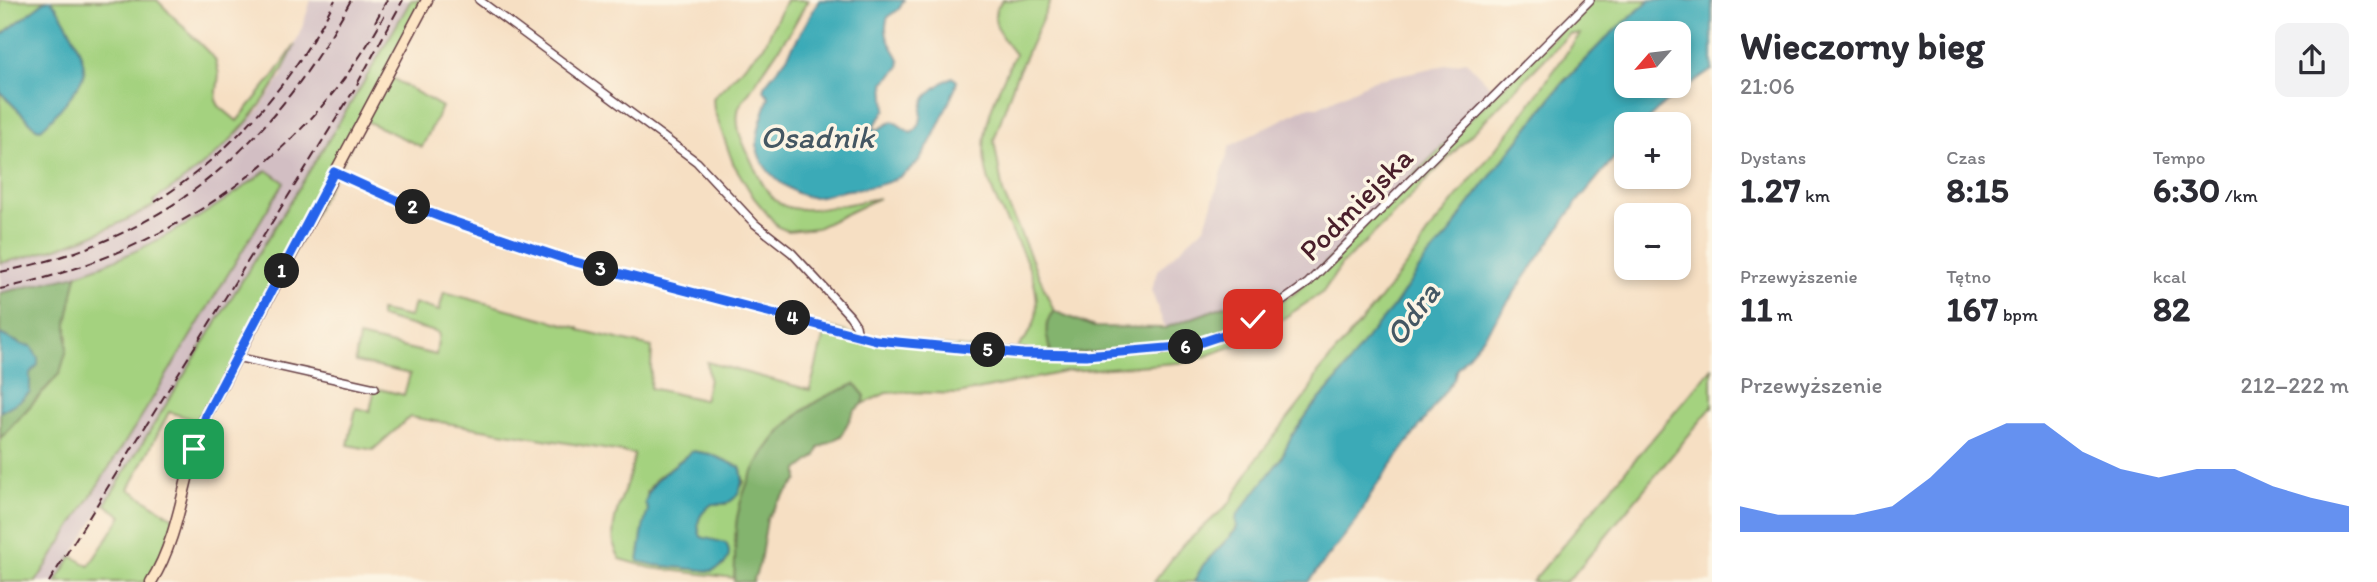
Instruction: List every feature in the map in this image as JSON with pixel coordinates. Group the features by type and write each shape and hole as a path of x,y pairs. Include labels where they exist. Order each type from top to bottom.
{"main road":[{"path":"151,582 164,557 203,422 427,0"}],"street":[{"path":"479,0 697,162 755,224 792,253 850,316 858,335"},
{"name":"Podmiejska","path":"336,168 432,214 568,260 858,335 900,342 1023,354 1070,355 1183,348 1223,335 1277,305 1308,283 1590,0"},
{"path":"236,357 375,388"}],"shaded area":[{"path":"311,0 411,0 362,85 56,582 36,582 145,411 284,182 267,171 175,233 127,256 77,275 0,293 0,263 42,253 108,230 155,205 153,201 211,159 259,110 281,78"},
{"path":"1466,61 1498,94 1321,271 1240,327 1227,305 1165,328 1151,290 1158,270 1205,226 1230,146 1306,107 1318,107 1374,80"}],"green space":[{"path":"0,0 46,0 0,36"},
{"path":"51,0 157,0 215,59 219,74 216,100 219,106 237,121 295,45 269,93 236,134 198,169 153,201 155,205 80,240 0,263 0,92 36,128 41,129 80,82 76,44"},
{"path":"411,0 427,0 387,75 442,107 422,147 364,120 203,422 169,412 129,489 175,519 151,582 56,582 72,556 89,566 122,516 105,504 362,85"},
{"path":"786,0 808,0 790,32 739,107 737,121 744,146 770,194 788,207 828,208 879,198 817,228 788,231 778,227 754,198 733,163 714,110 713,98 764,46"},
{"path":"1003,0 1051,0 1015,79 994,140 1003,193 1054,311 1047,326 1052,355 1198,345 1294,294 1590,0 1650,0 1626,21 1614,21 1614,31 1563,82 1462,213 1451,232 1425,260 1396,304 1311,409 1291,437 1280,460 1236,519 1235,531 1203,565 1194,582 1154,582 1181,547 1229,504 1257,458 1309,392 1318,373 1376,304 1418,250 1426,235 1515,125 1580,34 1569,34 1342,264 1323,292 1252,339 1190,362 1069,371 958,394 886,393 863,404 865,396 855,384 806,409 791,421 766,450 748,484 737,519 734,578 651,568 620,559 614,545 613,532 634,454 410,417 373,450 348,445 356,408 370,411 375,388 404,395 410,374 355,362 359,337 436,355 439,333 380,317 380,311 410,317 414,303 439,311 444,292 579,330 652,347 650,388 704,400 709,379 707,362 810,390 826,326 865,338 1014,353 1035,321 1036,295 1032,275 993,193 987,172 984,150 990,113 1015,54 997,28 995,14","holes":["692,451 710,454 740,467 744,482 735,497 726,504 712,504 699,519 701,538 726,543 724,565 711,571 654,565 647,492 655,480"]},
{"path":"267,170 284,182 145,411 36,582 0,582 0,439 55,379 68,339 66,323 77,274 128,254 176,230"},
{"path":"77,275 67,323 67,349 60,373 0,439 0,412 30,392 30,373 33,369 31,346 0,334 0,293"},
{"path":"1230,305 1240,327 1198,345 1052,355 1047,338 1048,321 1054,311 1094,327 1165,328"},
{"path":"1712,368 1712,407 1575,573 1565,582 1532,582"},
{"path":"855,384 865,396 863,404 854,411 841,436 819,448 816,456 798,470 798,480 767,519 760,562 753,582 734,582 737,518 741,500 755,467 776,437 801,412 821,399"}],"water":[{"path":"51,0 78,47 84,74 66,103 41,129 36,128 0,92 0,36 45,1"},
{"name":"Osadnik","path":"819,0 904,0 887,20 887,36 900,63 898,69 884,83 886,109 874,129 893,121 911,133 919,126 927,96 952,77 957,81 932,139 921,158 908,172 881,184 810,197 791,190 770,173 758,154 757,144 760,123 769,97 764,86 787,57"},
{"path":"1650,0 1712,0 1712,70 1691,85 1691,21 1626,21"},
{"name":"Odra","path":"1614,31 1614,98 1672,98 1656,112 1614,112 1614,158 1578,201 1483,338 1457,368 1454,379 1374,489 1357,520 1308,582 1194,582 1203,565 1235,531 1238,514 1280,460 1291,437 1311,409 1396,304 1425,260 1451,232 1462,213 1561,85"},
{"path":"0,334 31,346 38,358 38,365 30,373 30,392 0,412"},
{"path":"692,451 710,454 740,467 741,486 736,496 727,503 712,504 701,515 698,523 701,537 726,543 729,553 727,561 711,571 638,561 648,510 645,503 648,494 664,474"}],"railway":[{"path":"155,202 210,161 258,113 300,59 335,0"},
{"path":"0,272 60,257 114,237 163,211 208,179 249,142 286,100 320,53 351,0"},
{"path":"375,22 387,0"},
{"path":"49,582 354,90 403,0"},
{"path":"0,289 59,274 117,253 171,227 222,195 270,158 313,116 351,69 384,16"}],"route":[{"path":"194,449 207,413 334,172 443,218 568,260 876,340 1023,354 1086,355 1198,345 1253,319"}]}
